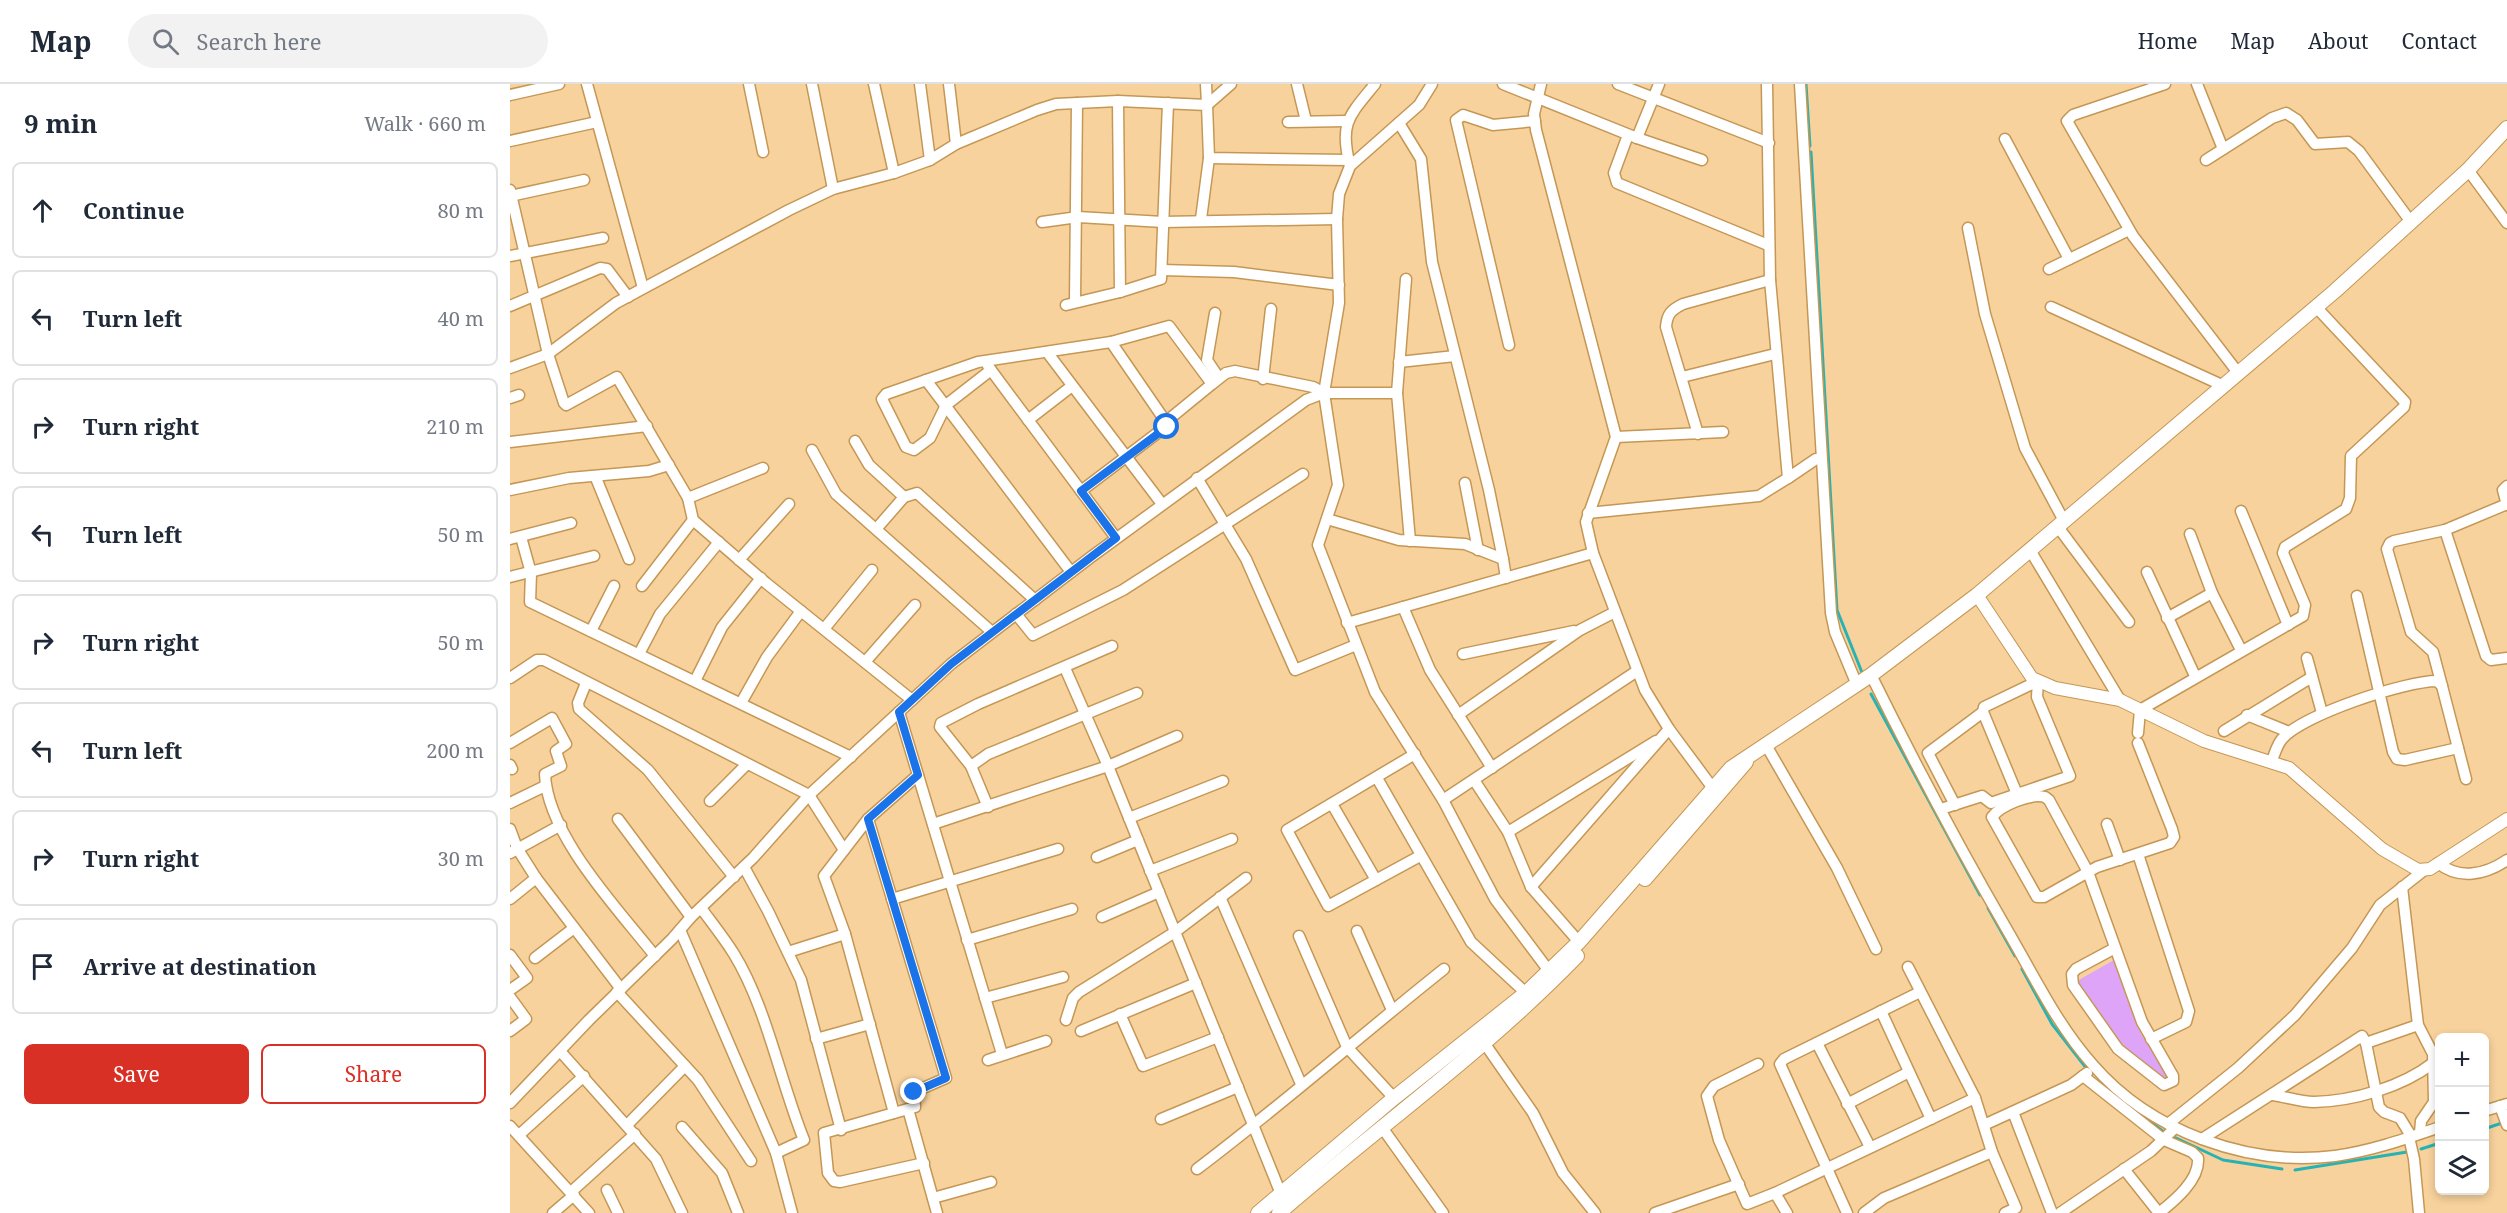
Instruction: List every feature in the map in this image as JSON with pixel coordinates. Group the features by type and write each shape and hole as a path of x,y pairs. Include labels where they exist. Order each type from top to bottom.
{"main road":[{"path":"1258,1213 1394,1098 1526,993 1579,942 1712,786 1731,768 1857,685 1977,595 2316,307 2468,170 2507,128"},
{"path":"1279,1213 1381,1126 1485,1044 1542,993 1585,948 1737,775 1751,755"}],"street":[{"path":"510,95 559,84"},
{"path":"587,84 643,288"},
{"path":"749,84 763,152"},
{"path":"813,84 833,189"},
{"path":"874,84 894,173"},
{"path":"920,84 930,160"},
{"path":"949,84 956,144"},
{"path":"1201,219 1209,158 1206,84"},
{"path":"510,368 549,354 585,324 643,288 833,189 894,173 930,160 956,144 1056,104 1118,101 1207,105 1231,84"},
{"path":"1297,84 1306,121"},
{"path":"1375,84 1346,121 1349,163 1339,194 1337,219 1339,303 1323,393 1338,485 1318,545 1319,554 1375,692 1443,800 1495,899 1549,971"},
{"path":"1209,158 1349,163 1419,105 1432,84"},
{"path":"1503,84 1632,136 1702,160"},
{"path":"1541,84 1535,121 1616,437 1611,457 1586,522 1593,553 1637,671 1667,732 1712,786"},
{"path":"1659,84 1614,173 1617,183 1768,244"},
{"path":"1767,84 1768,244 1775,354 1788,478"},
{"path":"1800,84 1831,613 1835,632 1857,685"},
{"path":"2165,84 2073,115 2067,121 2129,230 2239,374"},
{"path":"2197,84 2223,149"},
{"path":"1622,85 1769,143"},
{"path":"1118,101 1120,292"},
{"path":"1077,103 1078,217 1071,303 1120,292 1161,279 1168,103"},
{"path":"2206,160 2272,118 2286,113 2292,116 2315,144 2348,142 2359,151 2411,222"},
{"path":"1509,345 1456,120 1463,116 1501,125 1535,121"},
{"path":"1288,122 1346,121"},
{"path":"510,141 597,122"},
{"path":"1399,123 1421,159 1432,262 1489,490 1506,578"},
{"path":"2005,139 2069,259"},
{"path":"2468,170 2507,223"},
{"path":"584,180 510,194 549,354 566,405 617,377 688,498 693,520 912,700"},
{"path":"1042,222 1078,217 1163,222 1201,219 1337,219"},
{"path":"1968,228 1985,314 2025,448 2061,524 2129,622"},
{"path":"2049,269 2129,230"},
{"path":"510,256 603,238"},
{"path":"510,306 604,268 628,297"},
{"path":"1161,270 1234,272 1339,285"},
{"path":"1406,279 1397,393 1410,541"},
{"path":"1698,434 1666,327 1667,316 1673,309 1770,280"},
{"path":"2051,307 2224,386"},
{"path":"2140,710 2195,676 2303,616 2306,610 2283,553 2284,547 2346,509 2350,498 2351,456 2404,407 2405,402 2316,307"},
{"path":"1263,379 1271,309"},
{"path":"1215,313 1207,360 1216,381"},
{"path":"988,366 946,405 928,441 914,450 907,449 882,398 886,394 926,380 1047,352 1111,342 1169,326 1216,381"},
{"path":"1111,342 1168,420"},
{"path":"1047,352 1162,504"},
{"path":"1682,377 1775,354"},
{"path":"1399,362 1455,356"},
{"path":"988,366 1116,538"},
{"path":"1081,491 1167,427 1168,420 1226,373 1235,371 1263,379 1312,387 1323,393"},
{"path":"926,380 1071,572"},
{"path":"1028,420 1072,386"},
{"path":"514,1099 691,917 744,867 810,795 951,664 1116,538 1287,412 1323,393 1397,393"},
{"path":"510,442 647,426"},
{"path":"1616,437 1723,432"},
{"path":"855,441 869,465 904,497"},
{"path":"812,450 836,494 992,632"},
{"path":"1588,513 1760,496 1816,459"},
{"path":"510,490 569,478 596,478 649,471 669,465"},
{"path":"688,498 763,468"},
{"path":"1016,614 1033,634 1123,590 1303,474"},
{"path":"596,478 629,559"},
{"path":"1197,478 1246,559 1295,670 1356,645"},
{"path":"1465,483 1478,550"},
{"path":"2466,779 2433,652 2411,632 2387,549 2394,541 2445,530 2507,505 2503,490 2507,486"},
{"path":"877,528 904,497 907,498 916,493 1035,600"},
{"path":"739,560 789,504"},
{"path":"2241,511 2288,625"},
{"path":"1327,519 1410,541 1465,544 1503,559"},
{"path":"642,586 693,520"},
{"path":"571,523 515,538 531,573 530,602 851,756"},
{"path":"2445,530 2486,656 2491,660 2507,658"},
{"path":"2190,534 2212,593 2241,650"},
{"path":"639,654 660,614 719,542"},
{"path":"2030,550 2120,700"},
{"path":"1347,623 1593,553"},
{"path":"510,577 594,555"},
{"path":"824,629 872,570"},
{"path":"2147,572 2195,676"},
{"path":"695,681 722,627 761,578"},
{"path":"591,632 614,586"},
{"path":"2167,618 2212,593"},
{"path":"1977,595 2025,668 2038,681 2055,688 2120,700 2204,741 2272,760 2304,778 2382,849 2423,872"},
{"path":"2357,596 2379,694 2397,759 2405,760 2458,748"},
{"path":"865,663 915,605"},
{"path":"1403,607 1430,670 1492,768"},
{"path":"741,703 767,657 801,611"},
{"path":"1458,715 1580,630 1615,612"},
{"path":"1462,654 1580,630"},
{"path":"988,807 971,766 940,724 978,704 1112,646"},
{"path":"510,678 540,658 810,795 844,850"},
{"path":"2307,658 2322,714"},
{"path":"1065,668 1108,766 1281,1194"},
{"path":"1443,800 1637,671"},
{"path":"1871,675 1941,809 2062,1024 2094,1067 2132,1100 2172,1126 2202,1139 2248,1152 2292,1158 2334,1156 2435,1128"},
{"path":"2224,731 2312,677"},
{"path":"1954,805 1928,753 1983,712 1988,703 2038,681"},
{"path":"1941,809 1982,796 1991,804 2070,776 2037,697 2038,681"},
{"path":"2272,760 2278,745 2289,732 2322,714 2379,694 2430,681 2437,681 2442,686"},
{"path":"586,683 578,703 579,709 648,770 734,877"},
{"path":"971,766 987,754 1137,693"},
{"path":"2115,948 2076,969 2072,974 2073,985 2118,1049 2164,1085 2169,1084 2173,1082 2173,1076 2151,1039 2088,872 2045,797 2036,796 2004,807 1992,817 2037,897 2043,897 2088,872 2170,843 2174,837 2138,738 2140,710"},
{"path":"899,712 1002,1054"},
{"path":"1983,712 2017,794"},
{"path":"2247,715 2289,732"},
{"path":"510,743 552,718 566,744 556,751 561,766 545,774 545,786 561,825 580,861 655,956"},
{"path":"1508,832 1667,732"},
{"path":"1531,887 1667,732"},
{"path":"933,824 1108,766 1177,736"},
{"path":"1766,745 1837,867 1875,949"},
{"path":"1415,754 1287,830 1328,906 1420,856"},
{"path":"710,801 747,764"},
{"path":"894,1113 845,934 824,876 868,819 918,775"},
{"path":"1377,778 1471,942 1526,993"},
{"path":"1474,780 1508,832 1531,887 1579,942"},
{"path":"1129,818 1223,781"},
{"path":"510,803 545,786"},
{"path":"1332,804 1376,880"},
{"path":"618,819 691,917"},
{"path":"868,819 946,1078 914,1092 915,1107 824,1133 828,1173 834,1181 924,1163"},
{"path":"2061,1213 2164,1140 2172,1126 2295,1015 2352,948 2380,905 2423,872 2507,819"},
{"path":"2107,824 2120,860"},
{"path":"513,850 561,825"},
{"path":"510,830 513,850 574,928 619,991 715,1103 751,1161"},
{"path":"1150,871 1232,839"},
{"path":"1097,857 1138,840"},
{"path":"892,899 1058,849"},
{"path":"2138,854 2189,1011 2186,1022 2151,1039"},
{"path":"2438,863 2450,872 2466,875 2489,869 2507,860"},
{"path":"744,867 801,980 841,1130"},
{"path":"510,900 536,878"},
{"path":"1066,1020 1073,998 1078,992 1175,932 1246,878"},
{"path":"2402,887 2418,1024 2433,1054 2434,1102 2422,1118 2413,1136 2419,1213"},
{"path":"1102,917 1159,892"},
{"path":"1220,897 1301,1084"},
{"path":"701,908 735,955 767,1029 790,1107 804,1140 776,1153"},
{"path":"967,940 1072,909"},
{"path":"535,958 574,928"},
{"path":"680,930 776,1153 792,1213"},
{"path":"1358,931 1392,1010"},
{"path":"788,952 845,934"},
{"path":"1299,936 1347,1047 1394,1098"},
{"path":"510,955 527,978 510,990"},
{"path":"1908,967 1986,1124 1992,1152 2016,1208 2005,1213"},
{"path":"1197,1169 1254,1126 1301,1084 1444,969"},
{"path":"985,998 1063,978"},
{"path":"1082,1031 1196,983"},
{"path":"1847,1213 1780,1064 1784,1059 1920,992"},
{"path":"510,997 526,1019 510,1031"},
{"path":"1881,1011 1931,1119"},
{"path":"1120,1014 1143,1065 1218,1037"},
{"path":"816,1040 870,1024"},
{"path":"2366,1043 2418,1024"},
{"path":"2202,1139 2362,1036 2366,1043 2374,1091 2380,1110 2400,1118 2413,1136"},
{"path":"988,1060 1046,1041"},
{"path":"1817,1043 1870,1147"},
{"path":"1485,1044 1533,1113 1563,1173 1595,1213"},
{"path":"560,1051 656,1159 682,1213"},
{"path":"1758,1064 1714,1086 1707,1096 1719,1140 1748,1203 1775,1193 1975,1098"},
{"path":"2273,1095 2313,1102 2374,1091 2408,1080 2433,1064"},
{"path":"627,1125 685,1066"},
{"path":"1986,1124 2071,1085 2094,1067"},
{"path":"1847,1104 1909,1072"},
{"path":"519,1135 584,1076"},
{"path":"2083,1076 2164,1140 2196,1154 2199,1162 2184,1191 2159,1213 2124,1169"},
{"path":"510,1084 514,1099"},
{"path":"1161,1119 1238,1088"},
{"path":"908,1109 937,1213"},
{"path":"2489,1111 2504,1112"},
{"path":"2013,1112 2052,1213"},
{"path":"510,1126 589,1213"},
{"path":"1381,1126 1443,1213"},
{"path":"682,1127 722,1173 738,1213"},
{"path":"553,1213 635,1134"},
{"path":"1864,1213 1884,1198 1992,1152"},
{"path":"933,1198 991,1182"},
{"path":"1655,1213 1739,1184"},
{"path":"607,1190 618,1213"},
{"path":"1775,1193 1787,1213"}],"shaded area":[{"path":"2114,960 2141,1034 2170,1077 2163,1081 2124,1048 2077,981"}],"waterway":[{"path":"1806,84 1810,146"},
{"path":"1811,152 1837,610 1863,675"},
{"path":"1871,694 1980,895"},
{"path":"1988,908 2015,956"},
{"path":"2022,969 2052,1024 2087,1069"},
{"path":"2134,1110 2164,1132"},
{"path":"2489,1127 2502,1123"},
{"path":"2174,1137 2223,1160 2282,1169"},
{"path":"2421,1149 2435,1145"},
{"path":"2295,1170 2407,1152"}],"route":[{"path":"914,1092 946,1078 868,819 918,775 899,712 951,664 1116,538 1081,491 1167,427"}]}
